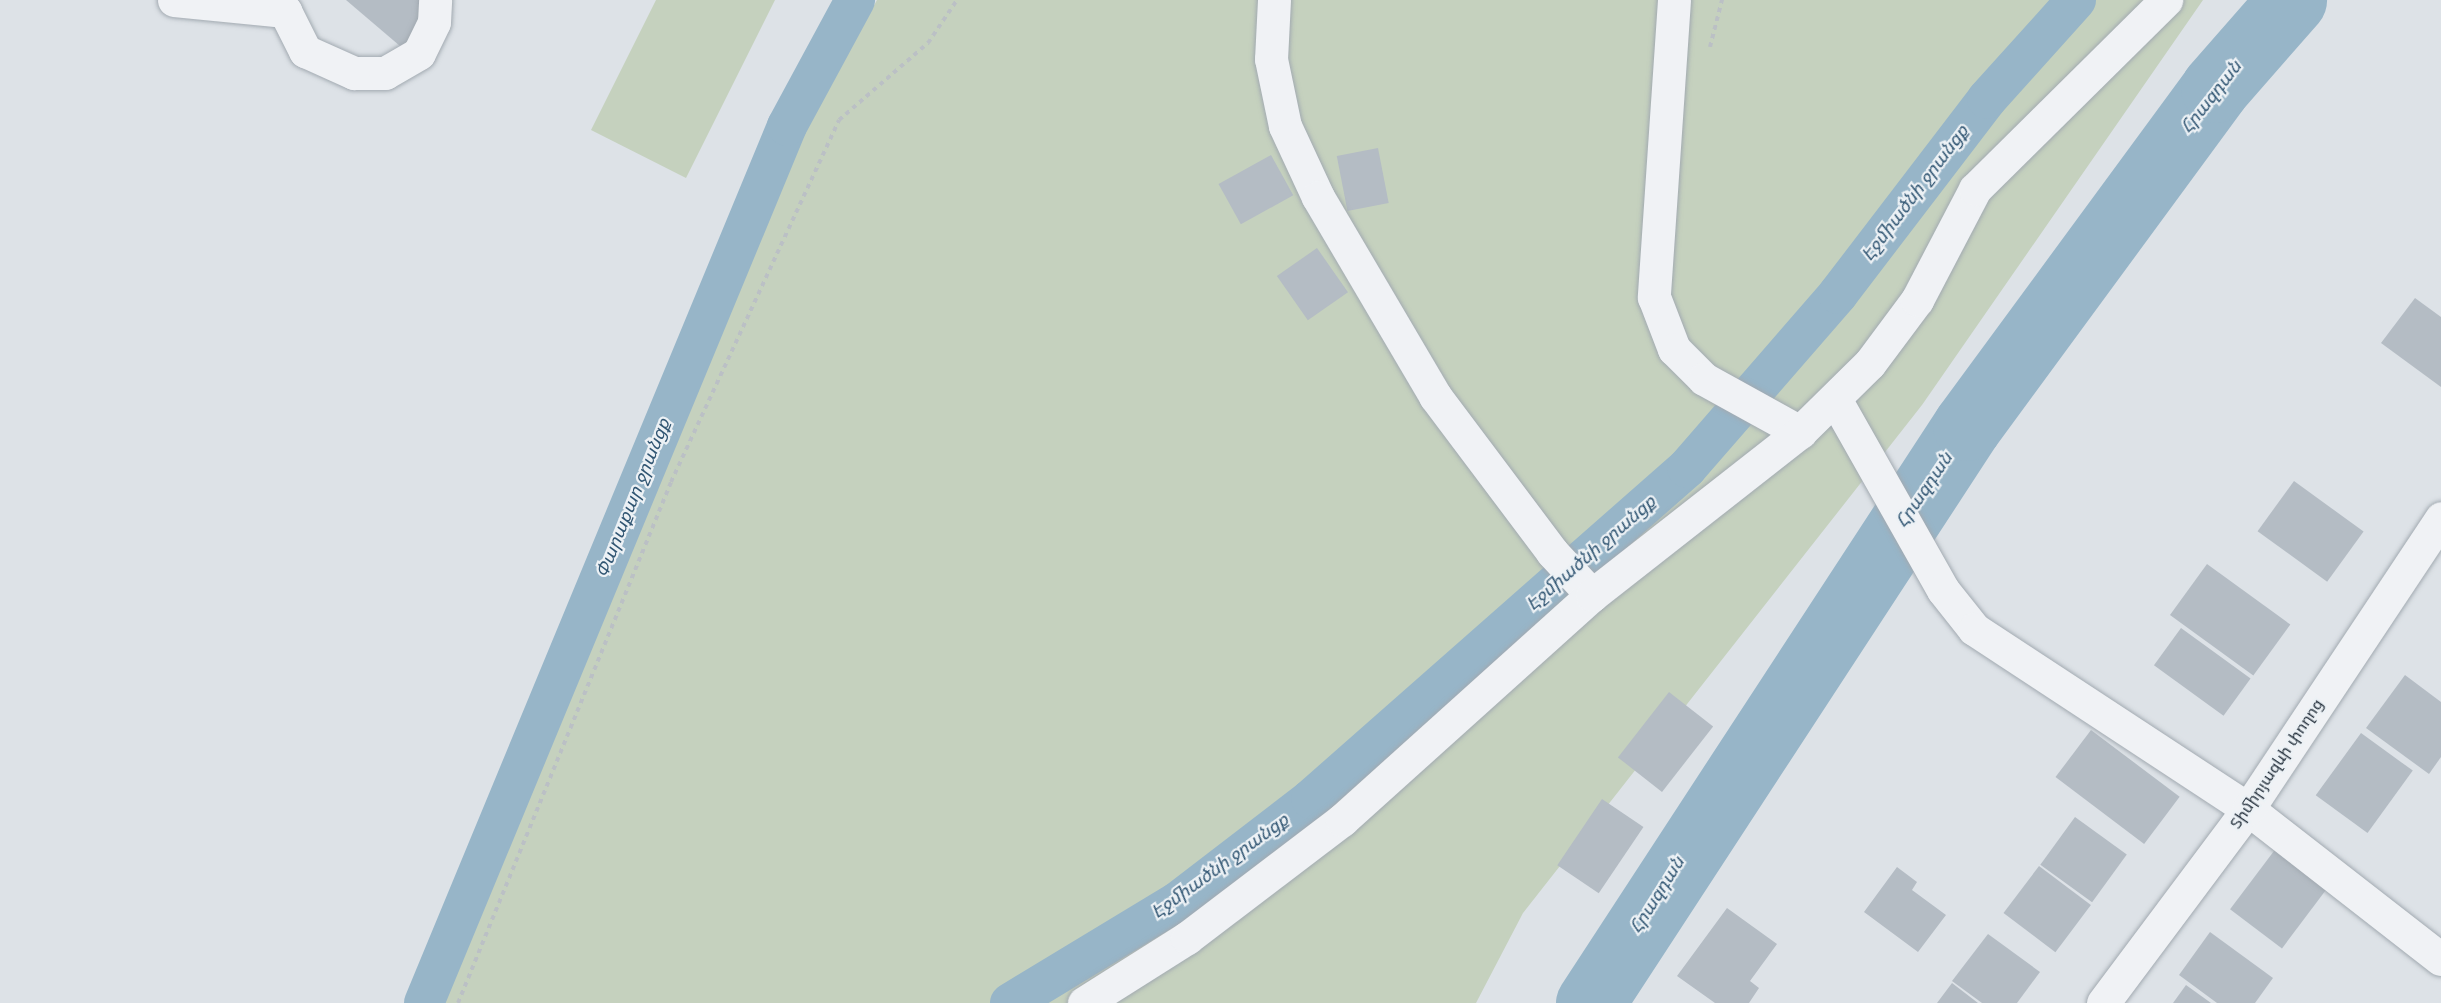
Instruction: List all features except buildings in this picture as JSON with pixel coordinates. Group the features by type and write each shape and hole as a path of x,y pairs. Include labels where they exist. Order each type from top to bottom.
{"street":[{"path":"174,0 285,10 305,51 354,74 385,73 419,53 434,22 435,0"},
{"path":"1274,0 1271,59 1285,126 1318,197 1435,396 1552,552 1593,595"},
{"path":"1674,0 1654,297 1674,349 1704,379 1800,432"},
{"path":"1084,1003 1187,938 1342,819 1593,595 1800,432 1870,363 1917,300 1976,189 2166,0"},
{"path":"1834,399 1943,590 1974,629 2023,665 2248,809 2441,959"},
{"name":"Տիմիրյազևի փողոց","path":"2103,1003 2248,809 2441,518"}],"path":[{"path":"458,1003 671,482 839,120 928,43 957,0"}],"green space":[{"path":"656,0 775,0 686,178 591,130"},
{"path":"877,0 2203,0 1922,405 1523,913 1476,1003 406,1003 795,149"}],"waterway":[{"name":"Փարաքար ջրանցք","path":"424,1003 787,126 855,0"},
{"name":"Էջմիածնի ջրանցք","path":"1010,1003 1177,902 1311,799 1687,468 1838,294 1987,99 2076,0"},
{"name":"Հրազդան","path":"1590,1003 1967,426 2215,88 2292,0"}]}
